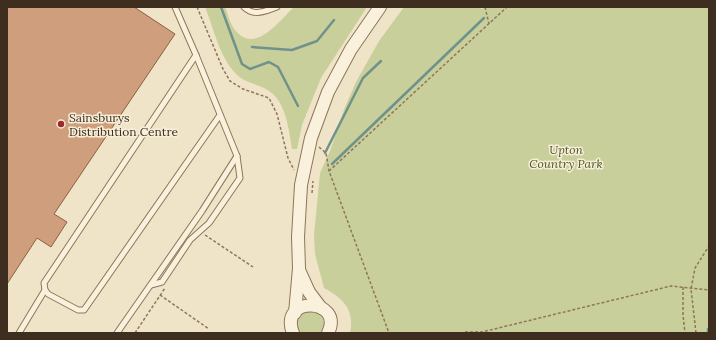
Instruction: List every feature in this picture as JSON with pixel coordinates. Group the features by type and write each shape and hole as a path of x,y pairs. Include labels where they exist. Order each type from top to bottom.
{"street":[{"path":"293,322 299,268 298,237 301,185 311,138 328,92 351,48 380,7"},
{"path":"299,268 309,292 329,317 330,324 328,333"},
{"path":"281,333 293,322 302,307 315,305 321,308"}],"lane":[{"path":"151,285 162,282 190,240 209,223 240,178 236,156 196,55 175,7"},
{"path":"244,7 251,12 258,13 277,7"},
{"path":"196,55 44,283 45,290 48,294 78,310 84,310 220,115"},
{"path":"117,333 202,211 236,156"},
{"path":"19,333 45,290"}],"path":[{"path":"197,7 223,69 230,81 243,89 269,98 277,114 288,158 301,185"},
{"path":"485,7 489,24"},
{"path":"330,171 507,7"},
{"path":"317,146 326,153 330,171 389,333"},
{"path":"311,198 314,176"},
{"path":"204,234 253,267"},
{"path":"696,333 691,289 695,268 709,246"},
{"path":"134,333 168,283"},
{"path":"465,332 482,332 671,286 709,290"},
{"path":"683,287 683,315 685,333"},
{"path":"160,295 209,329"}],"green space":[{"path":"205,7 225,7 233,28 243,37 251,39 266,33 294,7 367,7 321,78 302,125 297,149 292,149 286,117 275,96 269,91 240,77 230,67 221,51"},
{"name":"Upton Country Park","path":"404,7 480,7 481,9 487,7 709,7 709,333 350,333 351,318 349,311 337,296 324,288 315,254 314,235 320,173 330,151 345,107 356,82 379,41"},
{"path":"310,310 323,318 323,329 321,333 299,333 296,325 298,319"}],"building":[{"name":"Sainsburys Distribution Centre","path":"7,7 134,7 175,34 54,214 67,222 51,247 37,238 7,284"}],"waterway":[{"path":"221,7 242,64 250,69 269,62 278,67 298,106"},
{"path":"332,164 484,18"},
{"path":"252,47 292,50 317,41 334,20"},
{"path":"325,153 363,78 381,61"}],"place":[{"name":"Sainsburys Distribution Centre","path":"61,124"}]}
